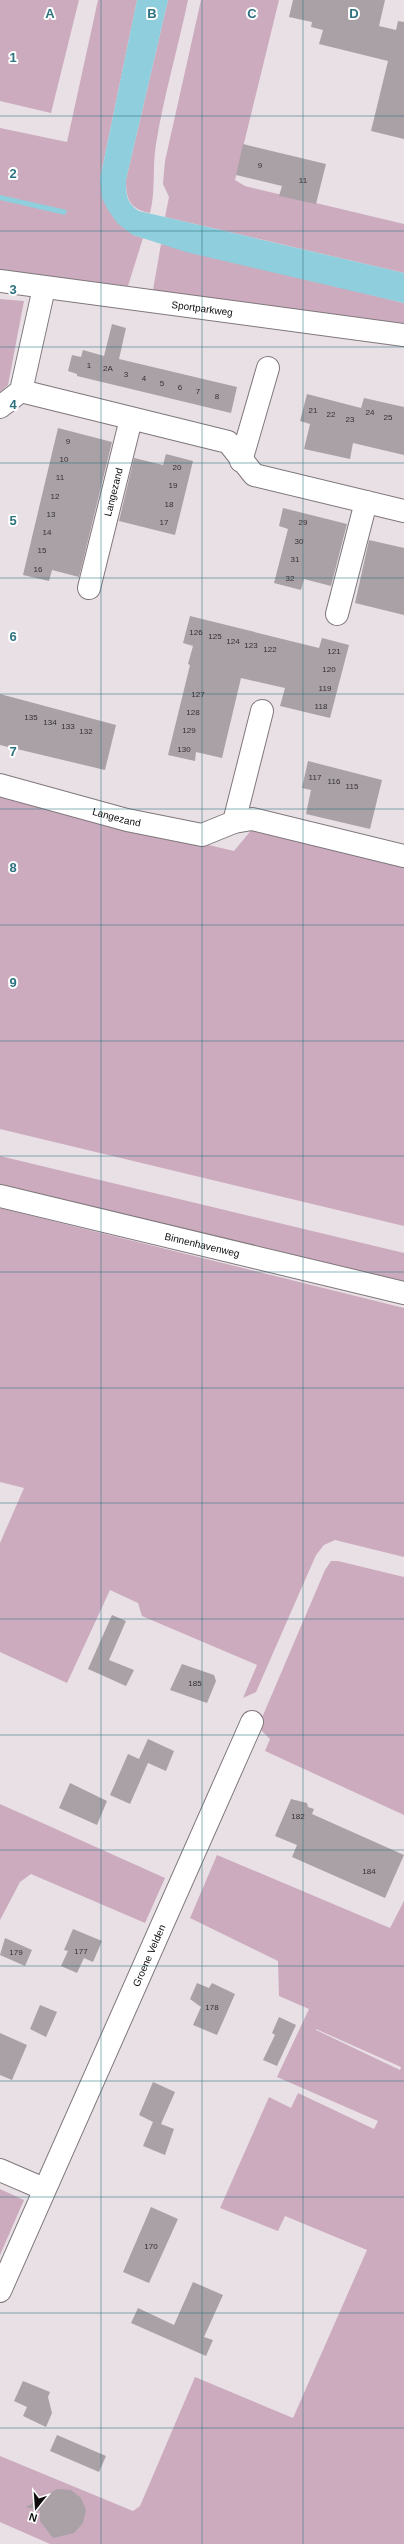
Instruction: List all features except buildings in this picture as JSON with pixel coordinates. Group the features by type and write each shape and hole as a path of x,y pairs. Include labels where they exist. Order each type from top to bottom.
{"street":[{"name":"Sportparkweg","path":"0,281 404,335"},
{"path":"0,407 21,391 44,288"},
{"path":"242,461 268,368"},
{"path":"21,391 228,442 254,475 404,511"},
{"name":"Langezand","path":"88,588 131,419"},
{"path":"337,614 366,502"},
{"path":"234,822 262,711"},
{"name":"Langezand","path":"0,785 127,820 202,835 234,822 252,819 404,856"},
{"name":"Binnenhavenweg","path":"0,1196 404,1293"},
{"name":"Groene Velden","path":"0,2291 252,1722"},
{"path":"0,2170 44,2189"}],"shaded area":[{"path":"0,0 79,0 51,113 0,101"},
{"path":"98,0 137,0 100,179 133,235 143,238 128,286 0,270 0,128 67,142"},
{"path":"168,0 188,0 159,126 155,153 153,196 150,213 138,209 130,202 127,193 126,180"},
{"path":"201,0 279,0 235,180 245,186 404,224 404,273 165,217 169,197 163,184 165,161"},
{"path":"161,244 404,303 404,325 153,290"},
{"path":"0,299 24,301 8,385 0,392"},
{"path":"0,796 234,851 253,828 404,865 404,1226 0,1129"},
{"path":"0,1156 404,1253 404,1282 0,1185"},
{"path":"0,1208 404,1308 404,1557 335,1540 324,1545 316,1555 256,1692 243,1698 257,1665 142,1616 138,1603 110,1590 67,1683 0,1652 0,1543 24,1488 0,1482"},
{"path":"331,1561 338,1561 404,1577 404,1815 265,1751 270,1739 258,1727 325,1570"},
{"path":"0,1804 165,1878 145,1923 31,1874 20,1882 0,1920"},
{"path":"217,1855 390,1928 404,1901 404,2544 50,2544 0,2522 0,2456 133,2511 140,2506 195,2377 293,2418 367,2250 285,2216 278,2231 220,2208 269,2097 291,2108 298,2093 374,2129 378,2121 277,2077 309,2009 279,1996 278,1961 190,1918","holes":["316,2029 401,2067 400,2070"]},
{"path":"0,2189 24,2200 0,2255"}],"water":[{"path":"137,0 168,0 126,180 127,194 131,205 139,211 404,273 404,303 186,252 133,235 118,224 102,198 100,179"},
{"path":"0,195 67,210 65,215 0,200"}]}
